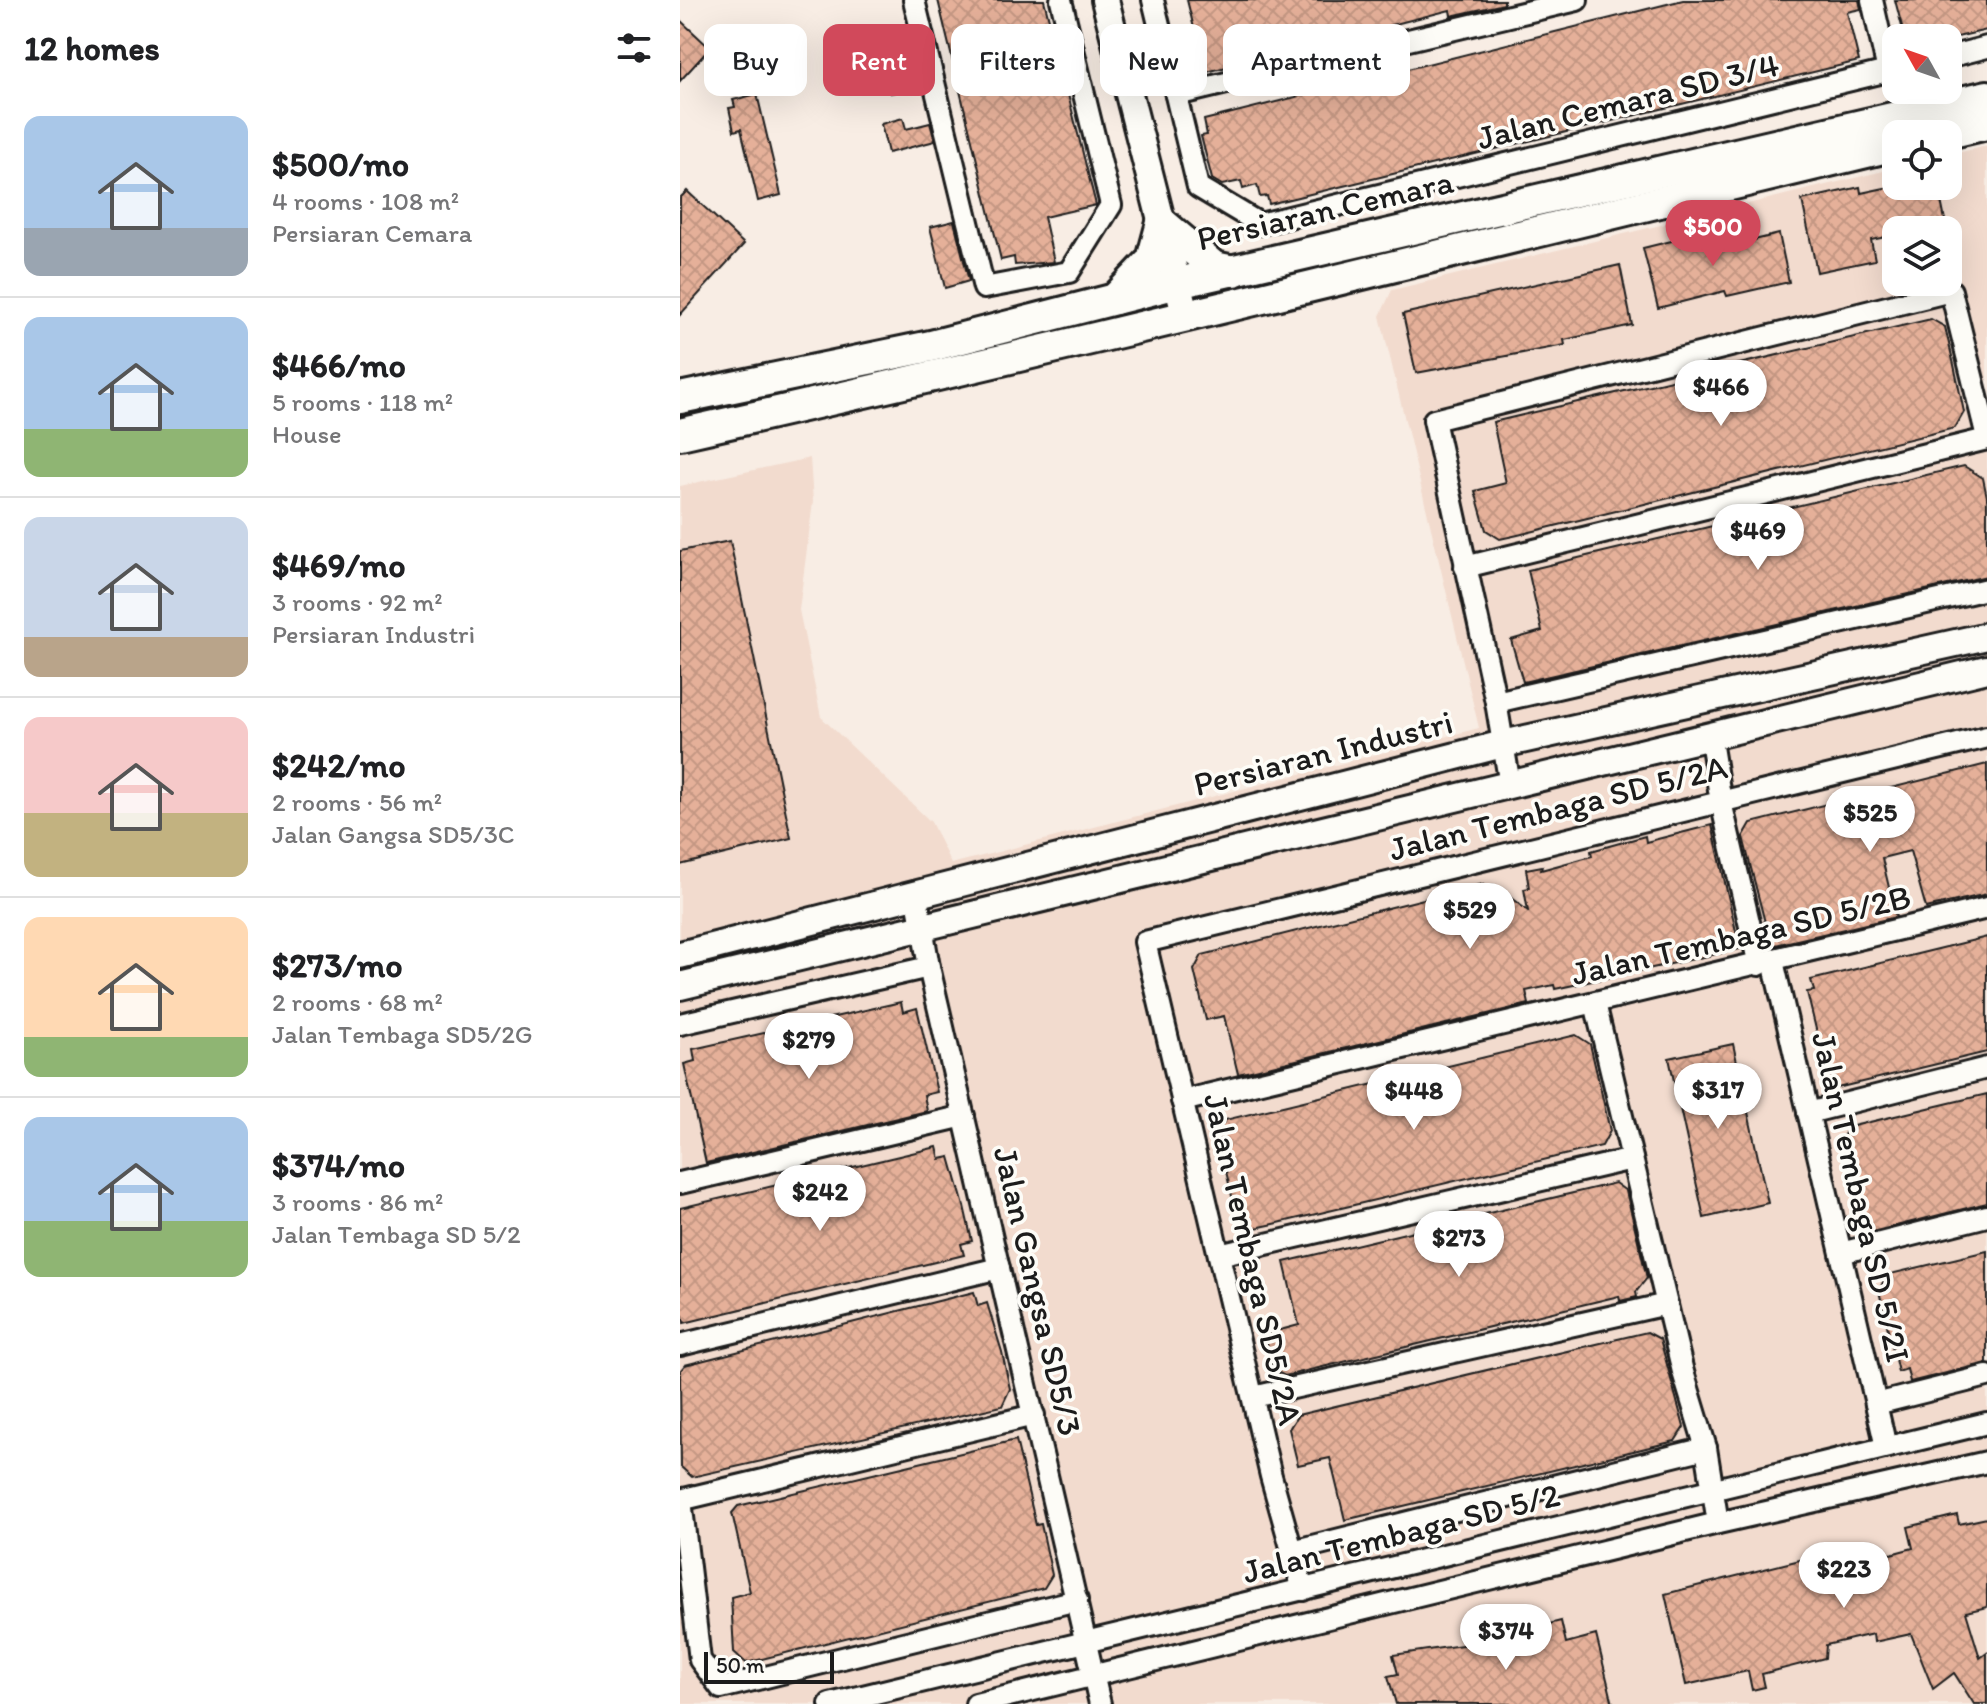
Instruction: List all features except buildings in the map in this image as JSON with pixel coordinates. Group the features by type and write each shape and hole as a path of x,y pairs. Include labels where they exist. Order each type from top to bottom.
{"main road":[{"name":"Persiaran Cemara","path":"680,398 931,346 1178,283 1987,96"},
{"name":"Persiaran Cemara","path":"680,434 968,370 1185,314 1882,148"},
{"path":"1162,223 1181,243 1214,267 1234,271"},
{"path":"1113,301 1152,260 1162,223"}],"street":[{"path":"914,0 984,288 1069,272 1111,205 1061,0"},
{"path":"1105,0 1185,314"},
{"name":"Jalan Cemara SD 3/4","path":"1153,0 1159,24"},
{"path":"1207,88 1577,0"},
{"path":"1872,0 1882,35"},
{"path":"1962,53 1987,47"},
{"name":"Jalan Cemara SD 3/4","path":"1176,96 1198,187 1260,224 1882,72"},
{"path":"1465,567 1987,438 1951,291 1434,420 1465,567 1496,702 1510,785"},
{"path":"1496,702 1987,589"},
{"name":"Persiaran Industri","path":"680,955 916,892 1503,744 1987,636"},
{"path":"680,986 923,930 1710,734 1987,669"},
{"name":"Jalan Tembaga SD 5/2I","path":"1710,734 1721,802 1808,1113 1886,1447"},
{"name":"Jalan Tembaga SD 5/2A","path":"1145,942 1987,737"},
{"name":"Jalan Gangsa SD5/3","path":"916,892 929,967 1100,1704"},
{"name":"Jalan Tembaga SD 5/2B","path":"1182,1101 1987,908"},
{"name":"Jalan Tembaga SD5/2A","path":"1145,942 1253,1397 1303,1590"},
{"path":"680,1024 929,967"},
{"path":"1595,1003 1667,1304 1706,1448 1718,1523"},
{"path":"1808,1113 1987,1068"},
{"path":"680,1183 964,1116"},
{"path":"1219,1255 1632,1159"},
{"path":"1841,1253 1987,1216"},
{"path":"680,1345 999,1268"},
{"path":"1253,1397 1667,1304"},
{"path":"1876,1404 1987,1376"},
{"path":"1034,1415 681,1500 700,1660 721,1688 1077,1600"},
{"name":"Jalan Tembaga SD 5/2","path":"830,1704 1987,1423"},
{"path":"1292,1551 1706,1448"},
{"name":"Jalan Tembaga SD 5/2","path":"976,1704 1718,1523 1987,1462"}],"shaded area":[{"path":"1987,146 1987,1704 680,1704 680,486 810,458 813,502 799,610 821,717 931,822 951,864 1479,728 1380,316 1392,290 1882,171 1882,200 1962,200 1962,152"}]}
